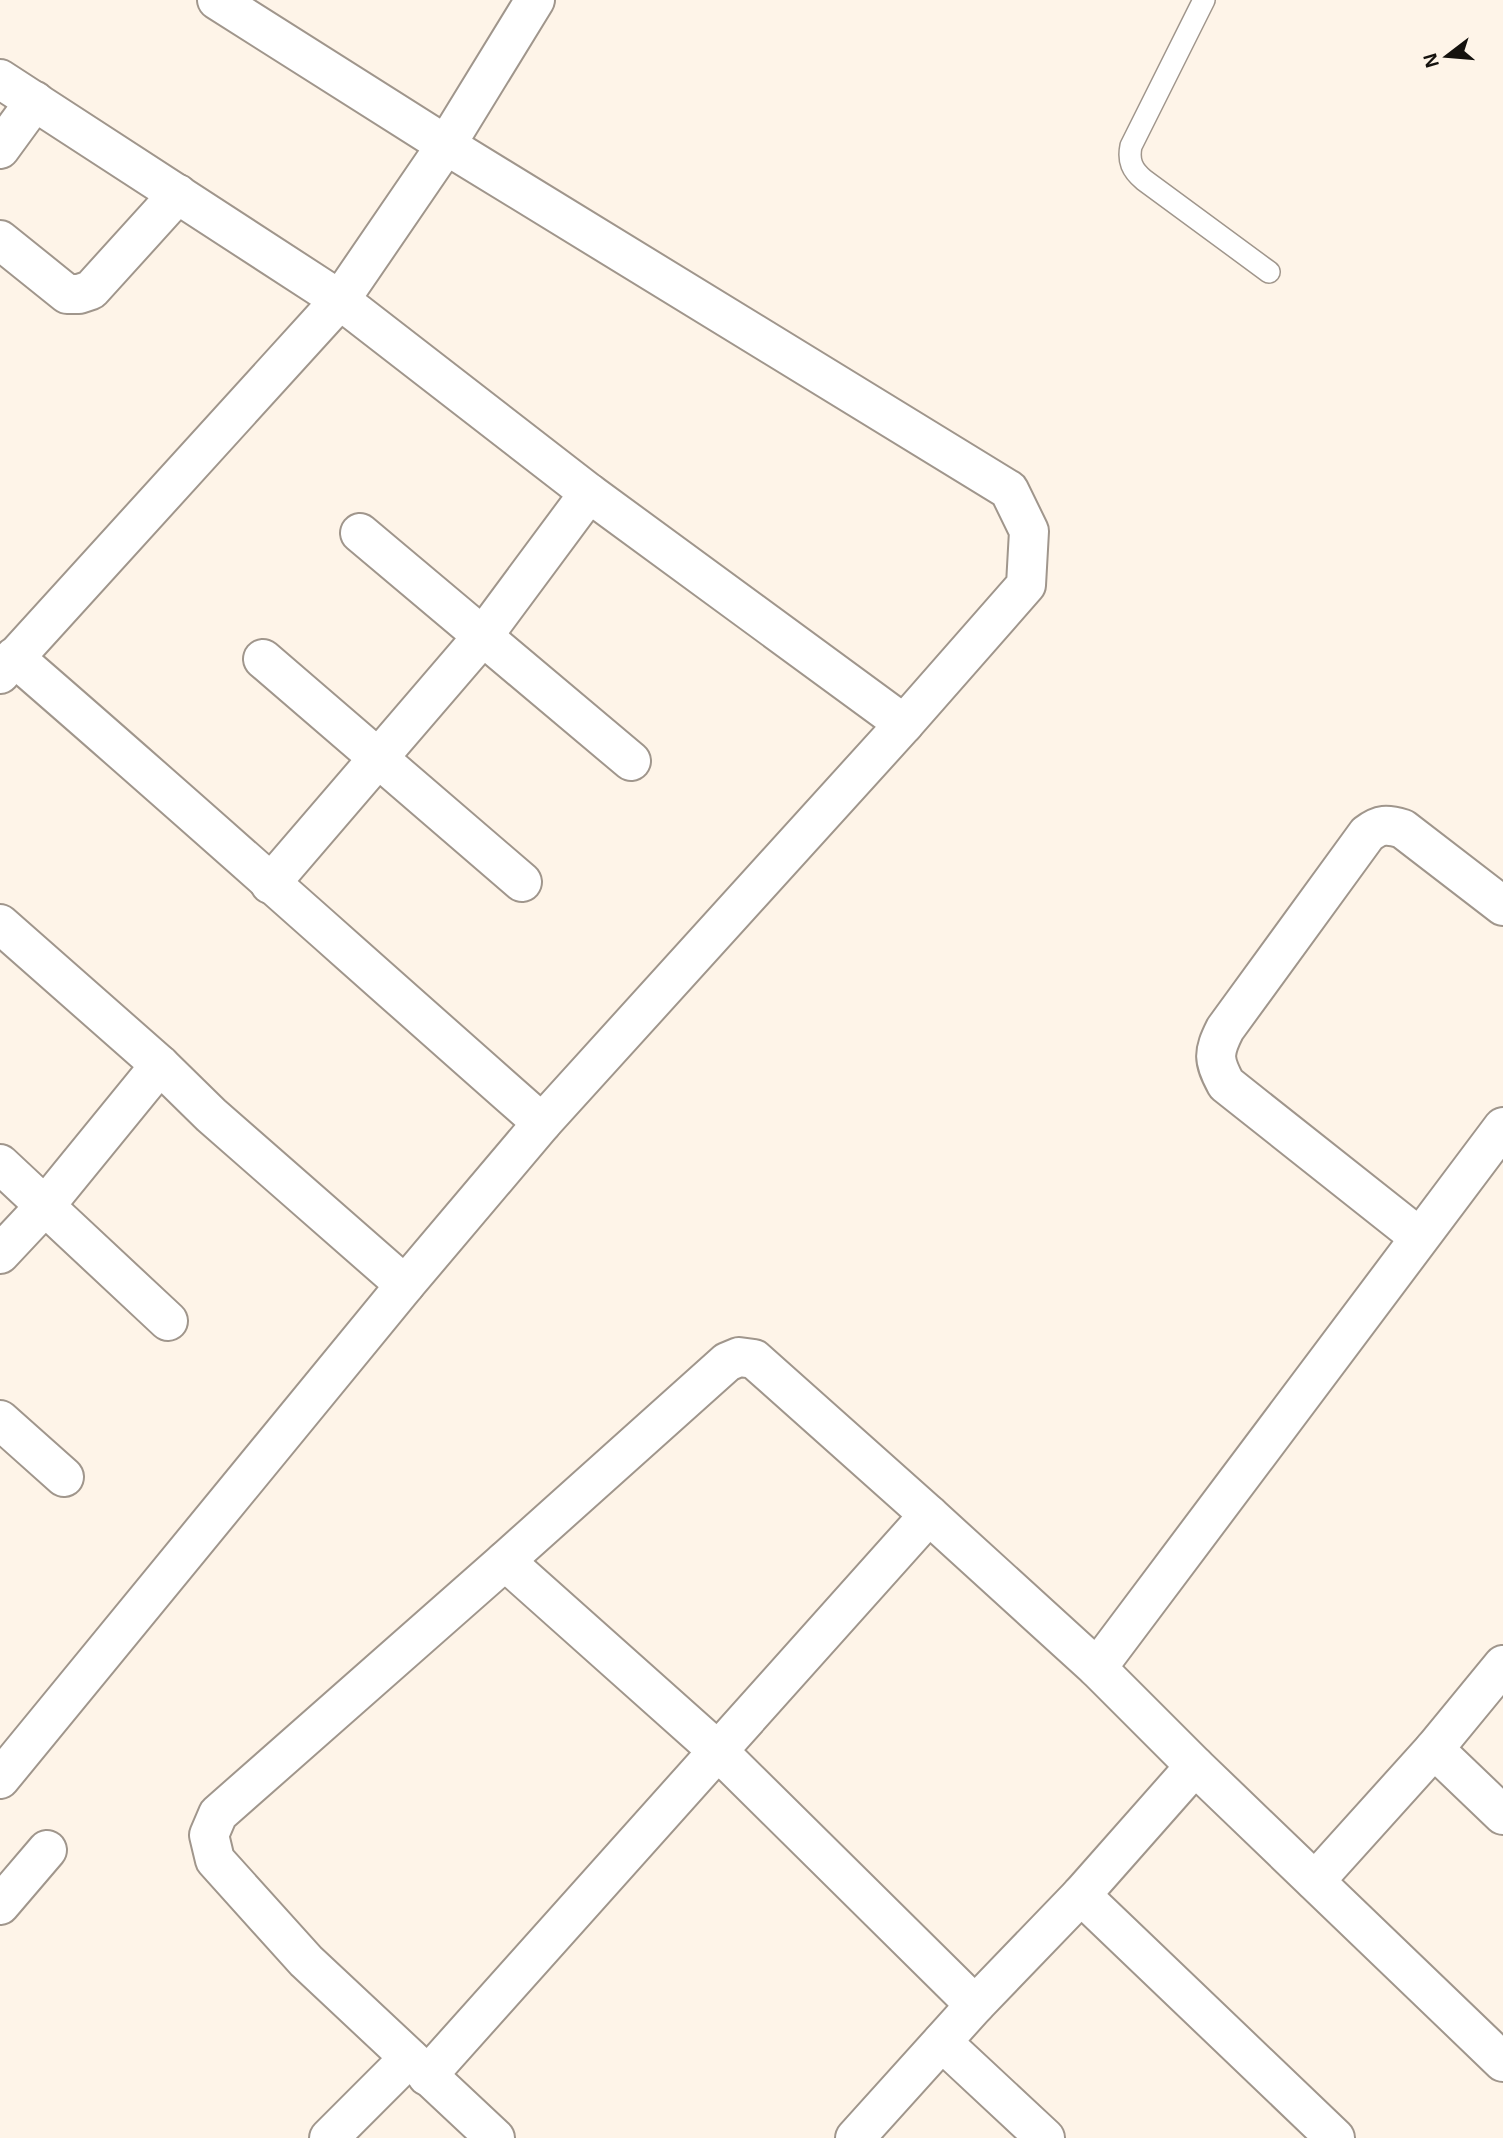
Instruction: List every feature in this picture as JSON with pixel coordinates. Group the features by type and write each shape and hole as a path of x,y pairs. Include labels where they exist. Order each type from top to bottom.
{"street":[{"path":"0,1779 405,1284 542,1124 1026,585 1029,531 1009,489 446,145 217,0"},
{"path":"535,0 446,145 340,300 7,665 148,772 542,1124"},
{"path":"0,79 340,300 589,493 904,723"},
{"path":"0,149 35,101"},
{"path":"0,240 67,294 79,294 91,290 178,194"},
{"path":"271,884 483,636 589,493"},
{"path":"360,533 631,761"},
{"path":"263,659 522,882"},
{"path":"1419,1237 1226,1084 1216,1065 1216,1047 1226,1029 1367,834 1377,827 1389,824 1402,829 1503,906"},
{"path":"0,924 160,1065 211,1115 405,1284"},
{"path":"0,1254 45,1206 160,1065"},
{"path":"1097,1668 1503,1127"},
{"path":"0,1164 168,1321"},
{"path":"495,2138 306,1961 215,1860 209,1835 218,1814 727,1362 739,1357 754,1359 1097,1668 1503,2062"},
{"path":"0,1420 64,1477"},
{"path":"329,2138 418,2067 718,1751 929,1515"},
{"path":"505,1561 718,1751 975,2005"},
{"path":"1315,1881 1434,1749 1503,1665"},
{"path":"1434,1749 1503,1815"},
{"path":"855,2138 975,2005 1081,1895 1195,1766"},
{"path":"0,1905 47,1850"},
{"path":"1081,1895 1335,2138"},
{"path":"942,2042 1045,2138"}],"lane":[{"path":"1204,0 1129,156 1132,167 1144,180 1269,272"}]}
